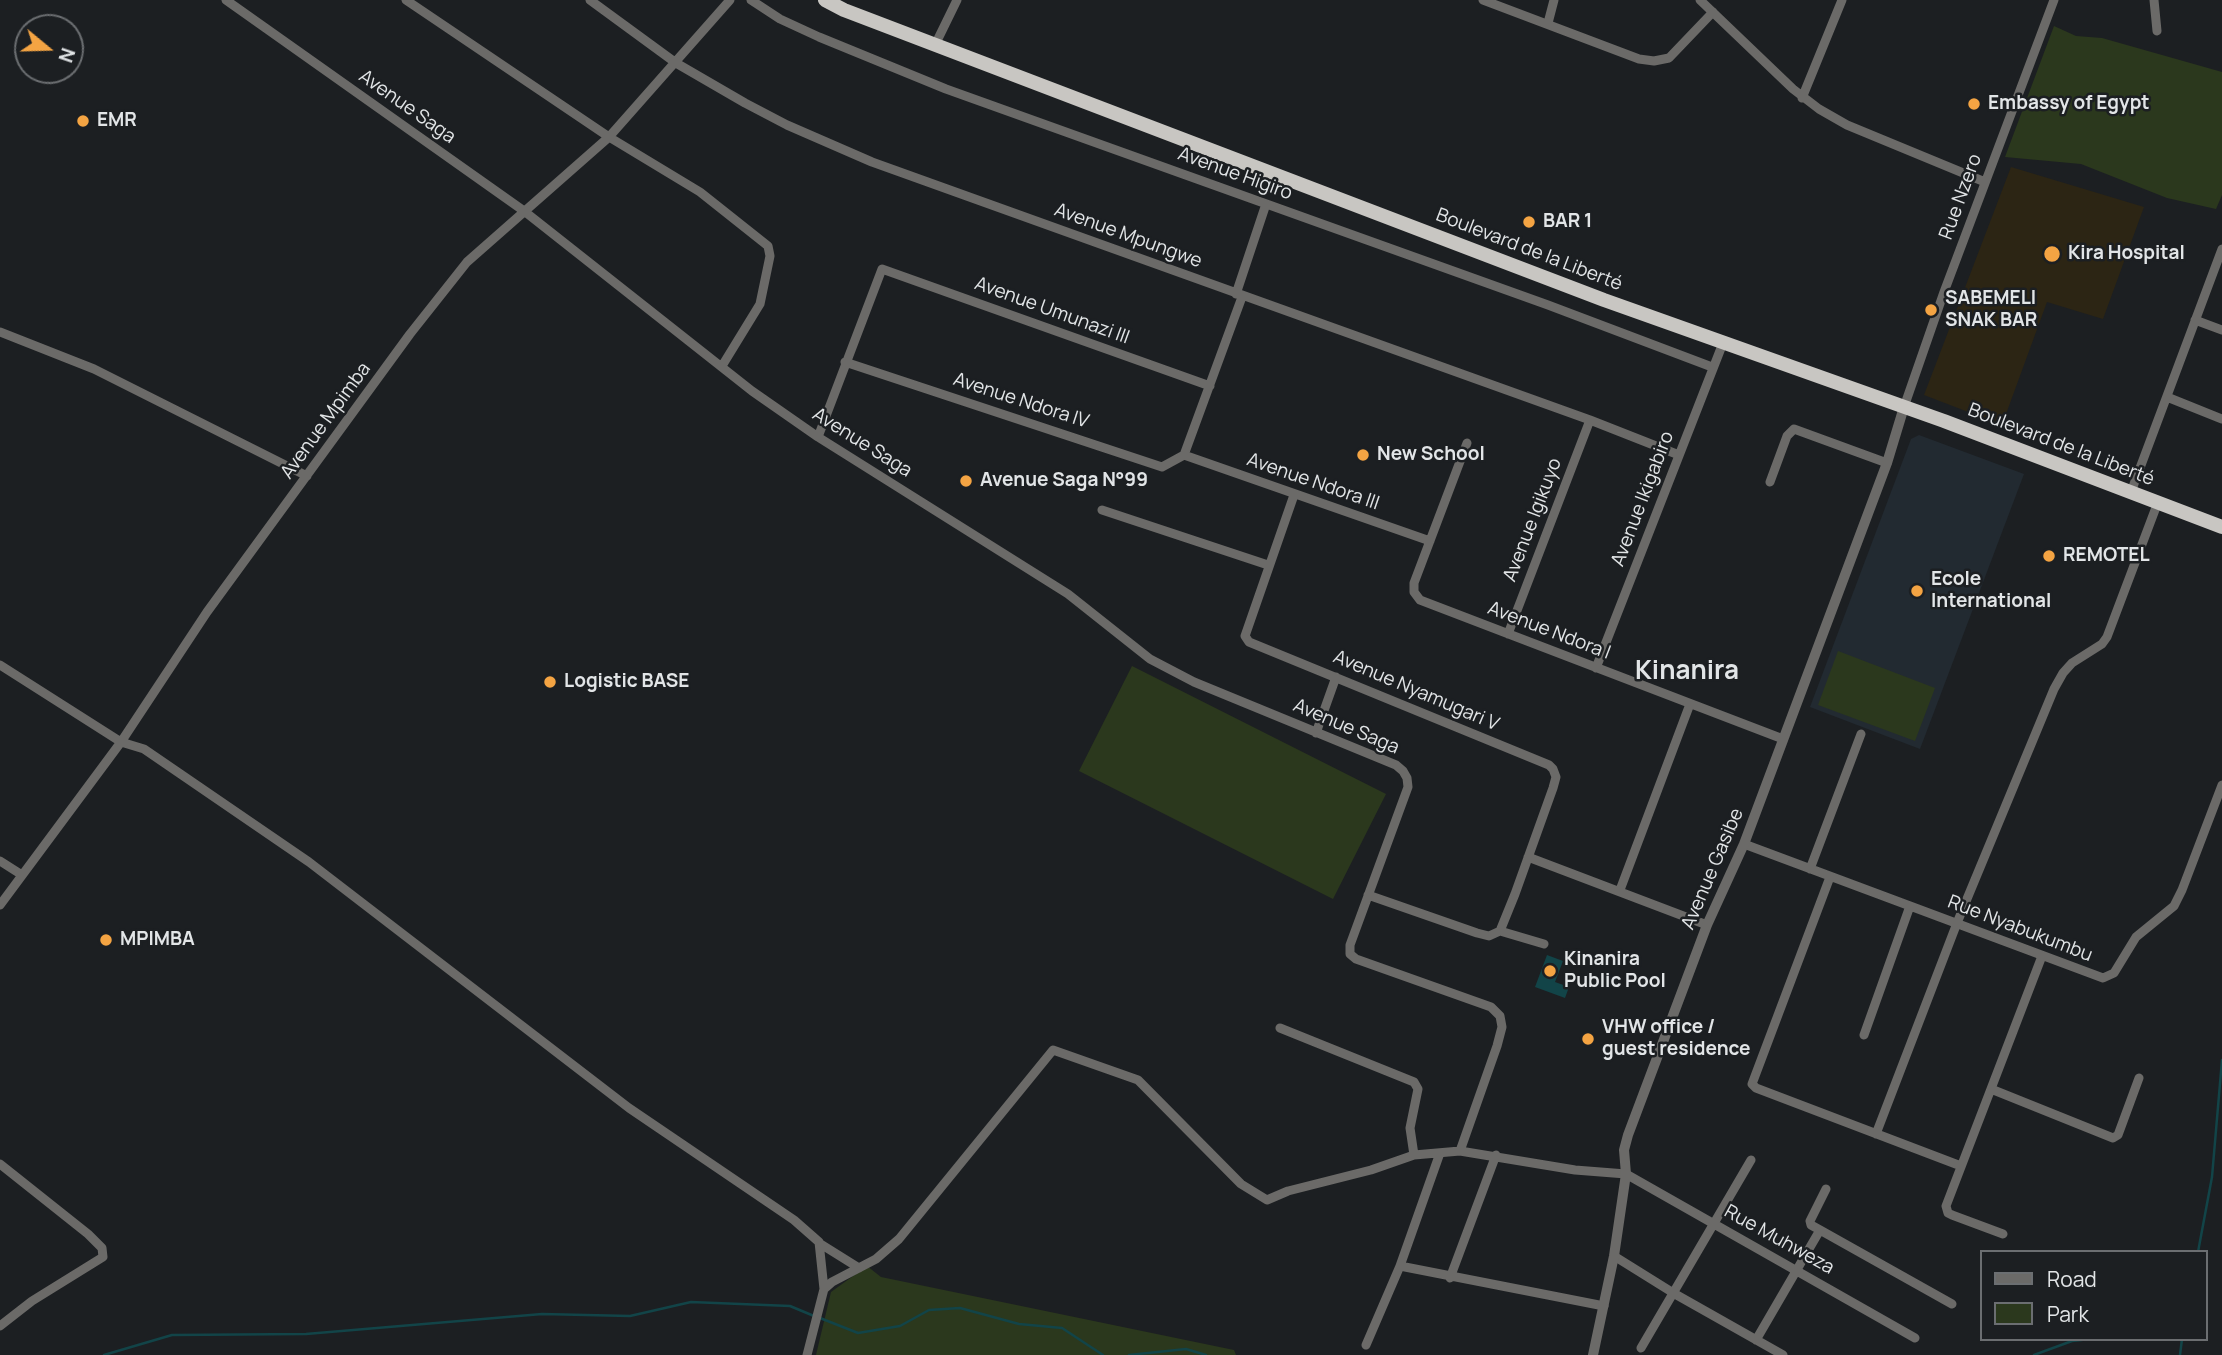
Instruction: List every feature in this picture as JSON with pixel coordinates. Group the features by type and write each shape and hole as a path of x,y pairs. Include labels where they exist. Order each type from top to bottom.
{"highway":[{"name":"Boulevard de la Liberté","path":"825,0 844,10 1604,300 1905,407 2222,527"}],"street":[{"name":"Avenue Saga","path":"226,0 524,211 752,391 818,437 1058,587 1150,659 1194,682 1396,765 1407,778 1408,787 1367,898"},
{"path":"406,0 609,137 700,192 768,246 769,264 760,304 722,366"},
{"name":"Avenue Mpungwe","path":"590,0 676,62 788,125 872,162 1679,454"},
{"name":"Avenue Mpimba","path":"0,905 121,742 207,612 410,334 467,262 609,137 730,0"},
{"name":"Avenue Higiro","path":"751,0 780,19 878,62 1712,367"},
{"path":"935,45 957,0"},
{"path":"1483,0 1639,59 1662,61 1669,58 1713,12"},
{"path":"1548,23 1554,0"},
{"path":"1700,0 1802,98 1847,125 1985,182"},
{"path":"1802,98 1842,0"},
{"name":"Rue Nzero","path":"1905,407 1985,182 2054,0"},
{"path":"2154,0 2157,32"},
{"path":"1184,455 1210,386 1266,204"},
{"path":"2131,492 2222,250"},
{"name":"Avenue Umunazi III","path":"845,362 882,269 1210,386"},
{"path":"2195,320 2222,330"},
{"path":"0,332 115,379 307,476"},
{"name":"Avenue Ikigabiro","path":"1596,668 1723,343"},
{"path":"818,437 845,362"},
{"name":"Avenue Ndora IV","path":"845,362 1162,467 1184,455"},
{"path":"2167,397 2222,419"},
{"name":"Avenue Gasibe","path":"1593,1355 1614,1256 1626,1174 1625,1150 1628,1135 1707,925 1744,844 1887,463 1905,407"},
{"name":"Avenue Igikuyo","path":"1508,634 1590,420"},
{"path":"1770,482 1787,436 1794,429 1887,463"},
{"path":"1430,541 1467,443"},
{"name":"Avenue Ndora III","path":"1184,455 1430,541"},
{"name":"Avenue Nyamugari V","path":"1294,495 1245,636 1249,642 1549,765 1553,769 1556,777 1553,788 1500,931"},
{"path":"1876,1134 1957,923 2054,689 2072,663 2102,644 2107,637 2158,502"},
{"path":"1102,510 1269,565"},
{"name":"Avenue Ndora I","path":"1430,541 1414,583 1414,592 1419,600 1783,739"},
{"path":"0,665 121,742 144,749 309,862 629,1108 794,1220 819,1242 859,1268"},
{"path":"1316,733 1336,677"},
{"path":"1620,890 1689,704"},
{"path":"1810,869 1861,734"},
{"name":"Rue Nyabukumbu","path":"1744,844 2103,978 2114,973 2136,937 2174,906 2222,785"},
{"path":"1528,857 1707,925"},
{"path":"0,861 22,875"},
{"path":"1830,877 1752,1084 1756,1088 1961,1166"},
{"path":"1460,1151 1497,1046 1502,1027 1500,1016 1491,1007 1356,959 1350,954 1350,946 1367,898 1477,933 1489,936 1500,931 1544,944"},
{"path":"1864,1035 1910,906"},
{"path":"2003,1234 1948,1213 1946,1206 2042,956"},
{"path":"1280,1028 1414,1082 1418,1089 1410,1128 1414,1155"},
{"path":"824,1289 876,1259 899,1239 1053,1050 1138,1080 1241,1184 1267,1200 1288,1191 1371,1170 1414,1155 1460,1151 1575,1170 1626,1174"},
{"path":"1991,1089 2113,1138 2118,1135 2139,1078"},
{"path":"1366,1345 1400,1266 1440,1153"},
{"path":"1450,1278 1496,1155"},
{"path":"1641,1348 1751,1160"},
{"path":"0,1164 88,1234 102,1248 103,1257 32,1301 0,1326"},
{"name":"Rue Muhweza","path":"1626,1174 1915,1338"},
{"path":"1826,1189 1810,1221 1811,1225 1952,1304"},
{"path":"1756,1340 1820,1230"},
{"path":"807,1355 824,1289 819,1242"},
{"path":"1614,1256 1783,1355"},
{"path":"1400,1266 1450,1278 1604,1306"}],"shaded area":[{"name":"Kira Hospital","path":"2011,167 2144,207 2103,319 2047,302 2002,425 1924,395"},
{"name":"Ecole International","path":"1919,435 2024,474 1920,749 1810,707 1911,439"}],"green space":[{"path":"2054,26 2076,36 2102,38 2222,72 2222,195 2216,209 2167,198 2081,164 2005,157"},
{"path":"1838,651 1935,688 1915,741 1818,705"},
{"path":"1132,666 1386,794 1333,899 1079,771"},
{"path":"867,1266 881,1277 1234,1350 1236,1355 816,1355 831,1292"}],"water":[{"name":"Kinanira Public Pool","path":"1547,955 1563,961 1555,982 1569,987 1565,998 1535,987"}],"waterway":[{"path":"2198,1250 2212,1177 2222,1060"},
{"path":"104,1355 172,1335 306,1334 542,1314 630,1316 691,1302 790,1306 814,1316"},
{"path":"820,1318 858,1333 900,1326 929,1310 960,1308 1019,1324 1062,1328 1103,1355"},
{"path":"2034,1355 2072,1341"},
{"path":"2180,1355 2182,1341"},
{"path":"1129,1355 1186,1349 1206,1355"}],"place":[{"name":"Embassy of Egypt","path":"1974,104"},
{"name":"EMR","path":"83,121"},
{"name":"BAR 1","path":"1529,222"},
{"name":"Kira Hospital","path":"2052,254"},
{"name":"SABEMELI SNAK BAR","path":"1931,310"},
{"name":"New School","path":"1363,455"},
{"name":"Avenue Saga N°99","path":"966,481"},
{"name":"REMOTEL","path":"2049,556"},
{"name":"Ecole International","path":"1917,591"},
{"name":"Logistic BASE","path":"550,682"},
{"name":"MPIMBA","path":"106,940"},
{"name":"Kinanira Public Pool","path":"1550,971"},
{"name":"VHW office / guest residence","path":"1588,1039"}],"district":[{"name":"Kinanira","path":"1687,672"}]}
